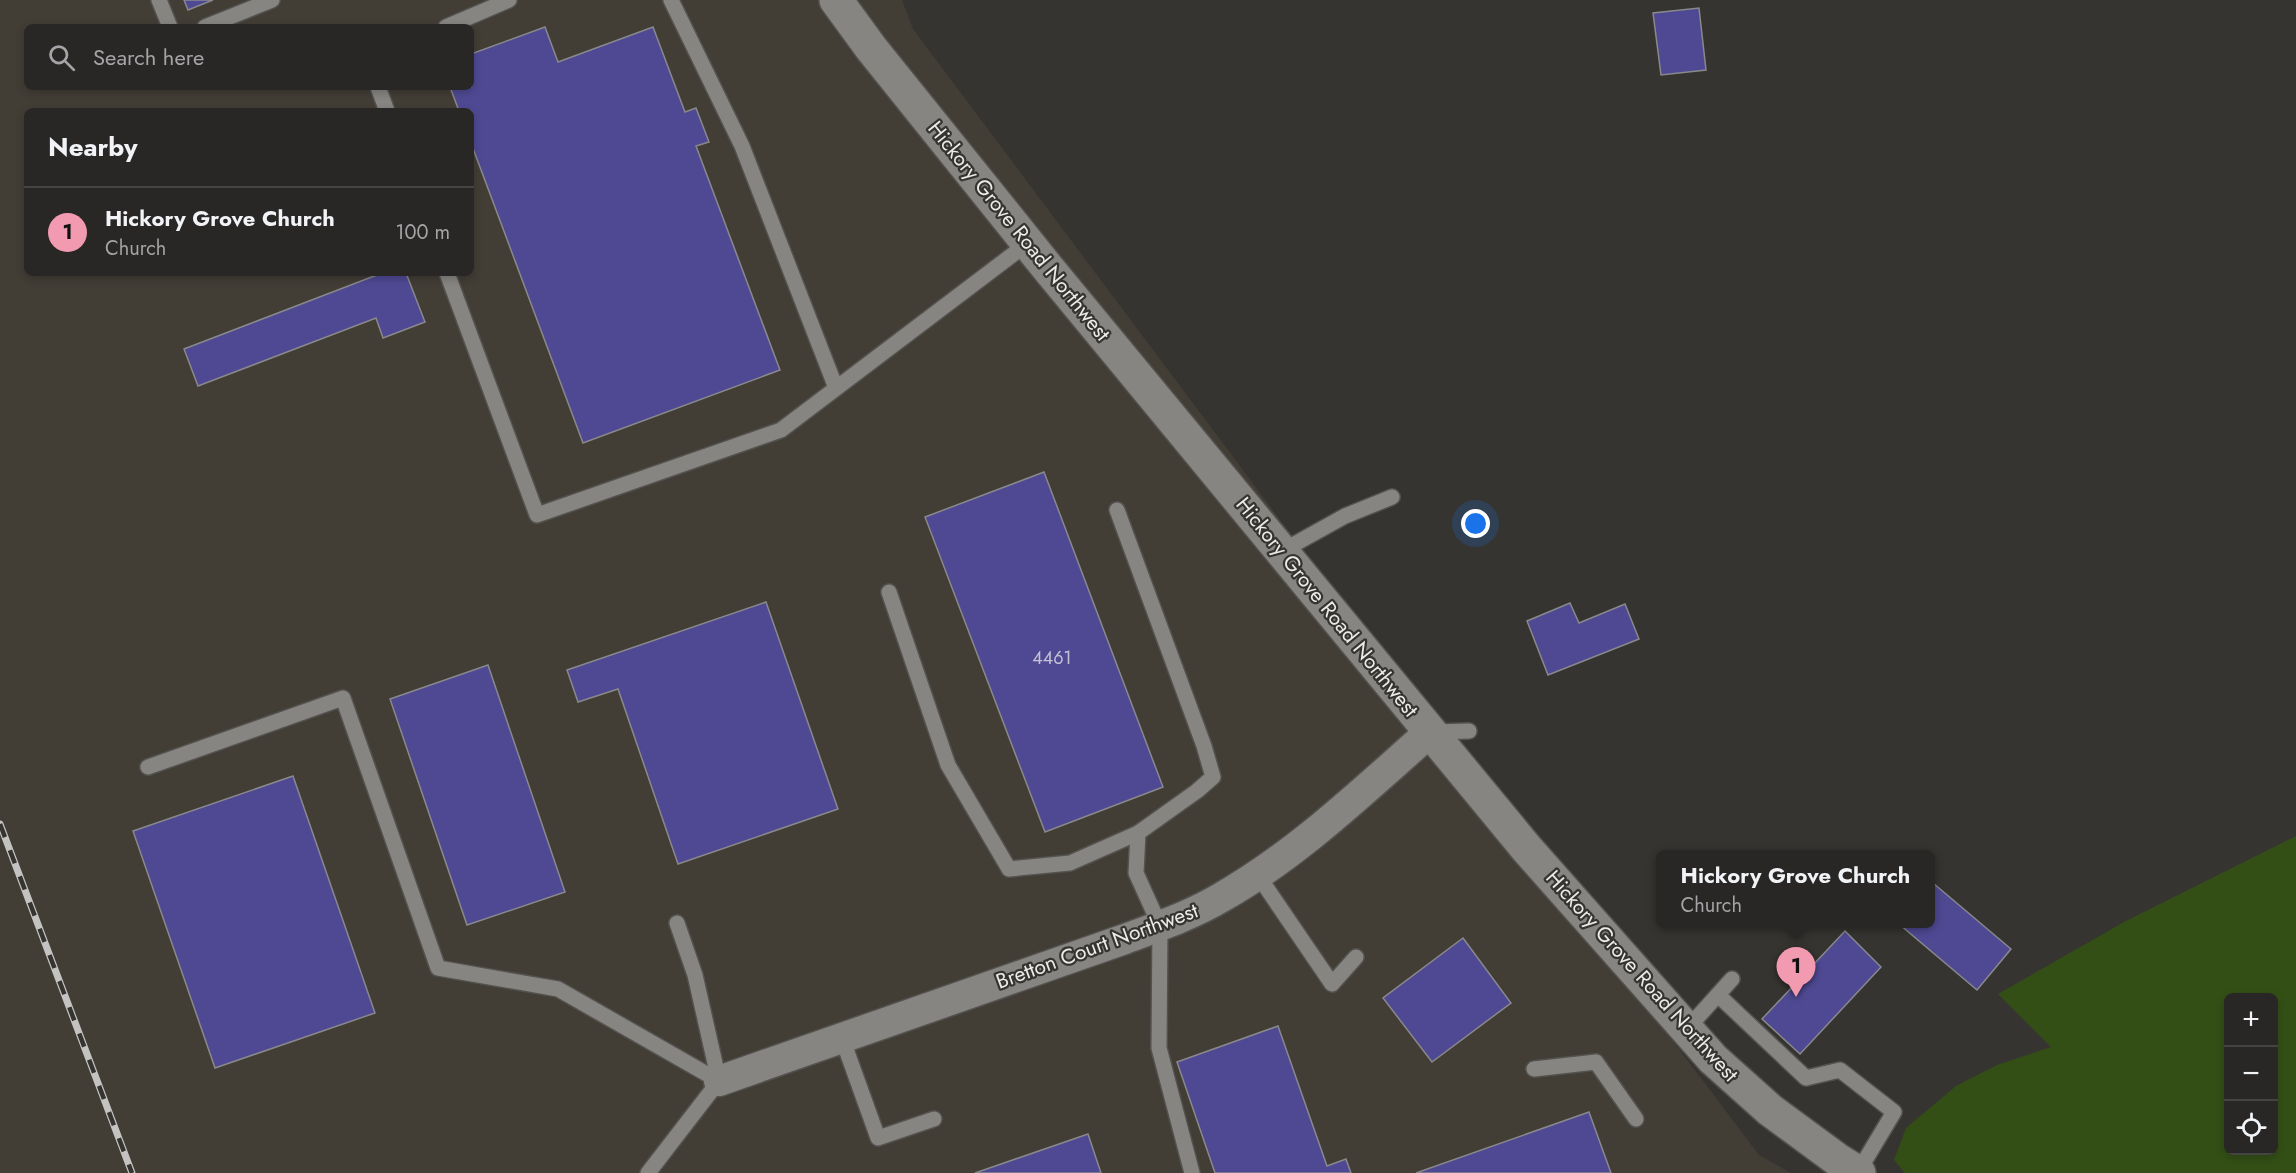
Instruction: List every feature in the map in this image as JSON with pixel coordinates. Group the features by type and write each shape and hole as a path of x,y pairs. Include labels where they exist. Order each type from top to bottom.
{"street":[{"name":"Hickory Grove Road Northwest","path":"836,0 871,48 1028,243 1527,849 1713,1059 1770,1110 1838,1161 1859,1173"},
{"name":"Bretton Court Northwest","path":"719,1081 1160,926 1220,898 1257,874 1334,817 1430,732"}],"lane":[{"path":"159,0 169,24"},
{"path":"213,24 272,0"},
{"path":"453,24 509,0"},
{"path":"671,0 742,146 836,388"},
{"path":"379,90 386,108"},
{"path":"448,276 537,515 781,430 1028,243"},
{"path":"1282,551 1345,516 1392,497"},
{"path":"889,592 948,765 1009,869 1070,862 1138,833 1213,777 1204,746 1117,510"},
{"path":"148,767 343,698 438,968 558,989 719,1081"},
{"path":"1430,732 1469,731"},
{"path":"1138,833 1136,873 1160,926 1159,1048 1192,1173"},
{"path":"1257,874 1332,984 1356,957"},
{"path":"677,923 695,975 719,1081"},
{"path":"1686,1030 1732,980"},
{"path":"1718,995 1806,1078 1840,1070 1894,1112 1859,1173"},
{"path":"842,1038 878,1138 934,1119"},
{"path":"1534,1069 1596,1062 1636,1119"},
{"path":"648,1173 719,1081"}],"shaded area":[{"path":"0,0 902,0 913,29 1759,1155 1791,1173 0,1173"}],"green space":[{"path":"2296,836 2296,1173 1905,1173 1894,1160 1906,1128 1956,1086 1997,1065 2051,1047 1998,994 2124,922"}],"building":[{"path":"184,0 213,0 188,10"},
{"path":"1699,8 1706,70 1661,75 1653,13"},
{"path":"545,27 558,62 653,27 685,112 696,108 709,142 696,146 780,370 583,443 474,151 474,108 458,108 451,90 474,90 474,53"},
{"path":"374,276 407,276 425,322 383,338 376,318 198,386 184,349"},
{"path":"1044,472 1163,787 1045,832 925,517"},
{"path":"766,602 838,809 678,864 618,689 578,702 567,670"},
{"path":"1570,603 1579,623 1625,604 1639,639 1548,675 1527,621"},
{"path":"488,665 565,892 467,925 390,699"},
{"path":"293,776 375,1013 215,1068 133,831"},
{"path":"1935,885 2011,949 1977,990 1904,928 1935,928"},
{"path":"1845,931 1881,967 1800,1054 1762,1019"},
{"path":"1463,938 1511,1003 1432,1062 1383,998"},
{"path":"1278,1026 1327,1166 1346,1159 1351,1173 1215,1173 1177,1062"},
{"path":"1589,1112 1611,1173 1416,1173"},
{"path":"1088,1134 1101,1173 975,1173"}],"railway":[{"path":"0,824 132,1173"}],"place":[{"name":"Hickory Grove Church","path":"1796,997"}]}
